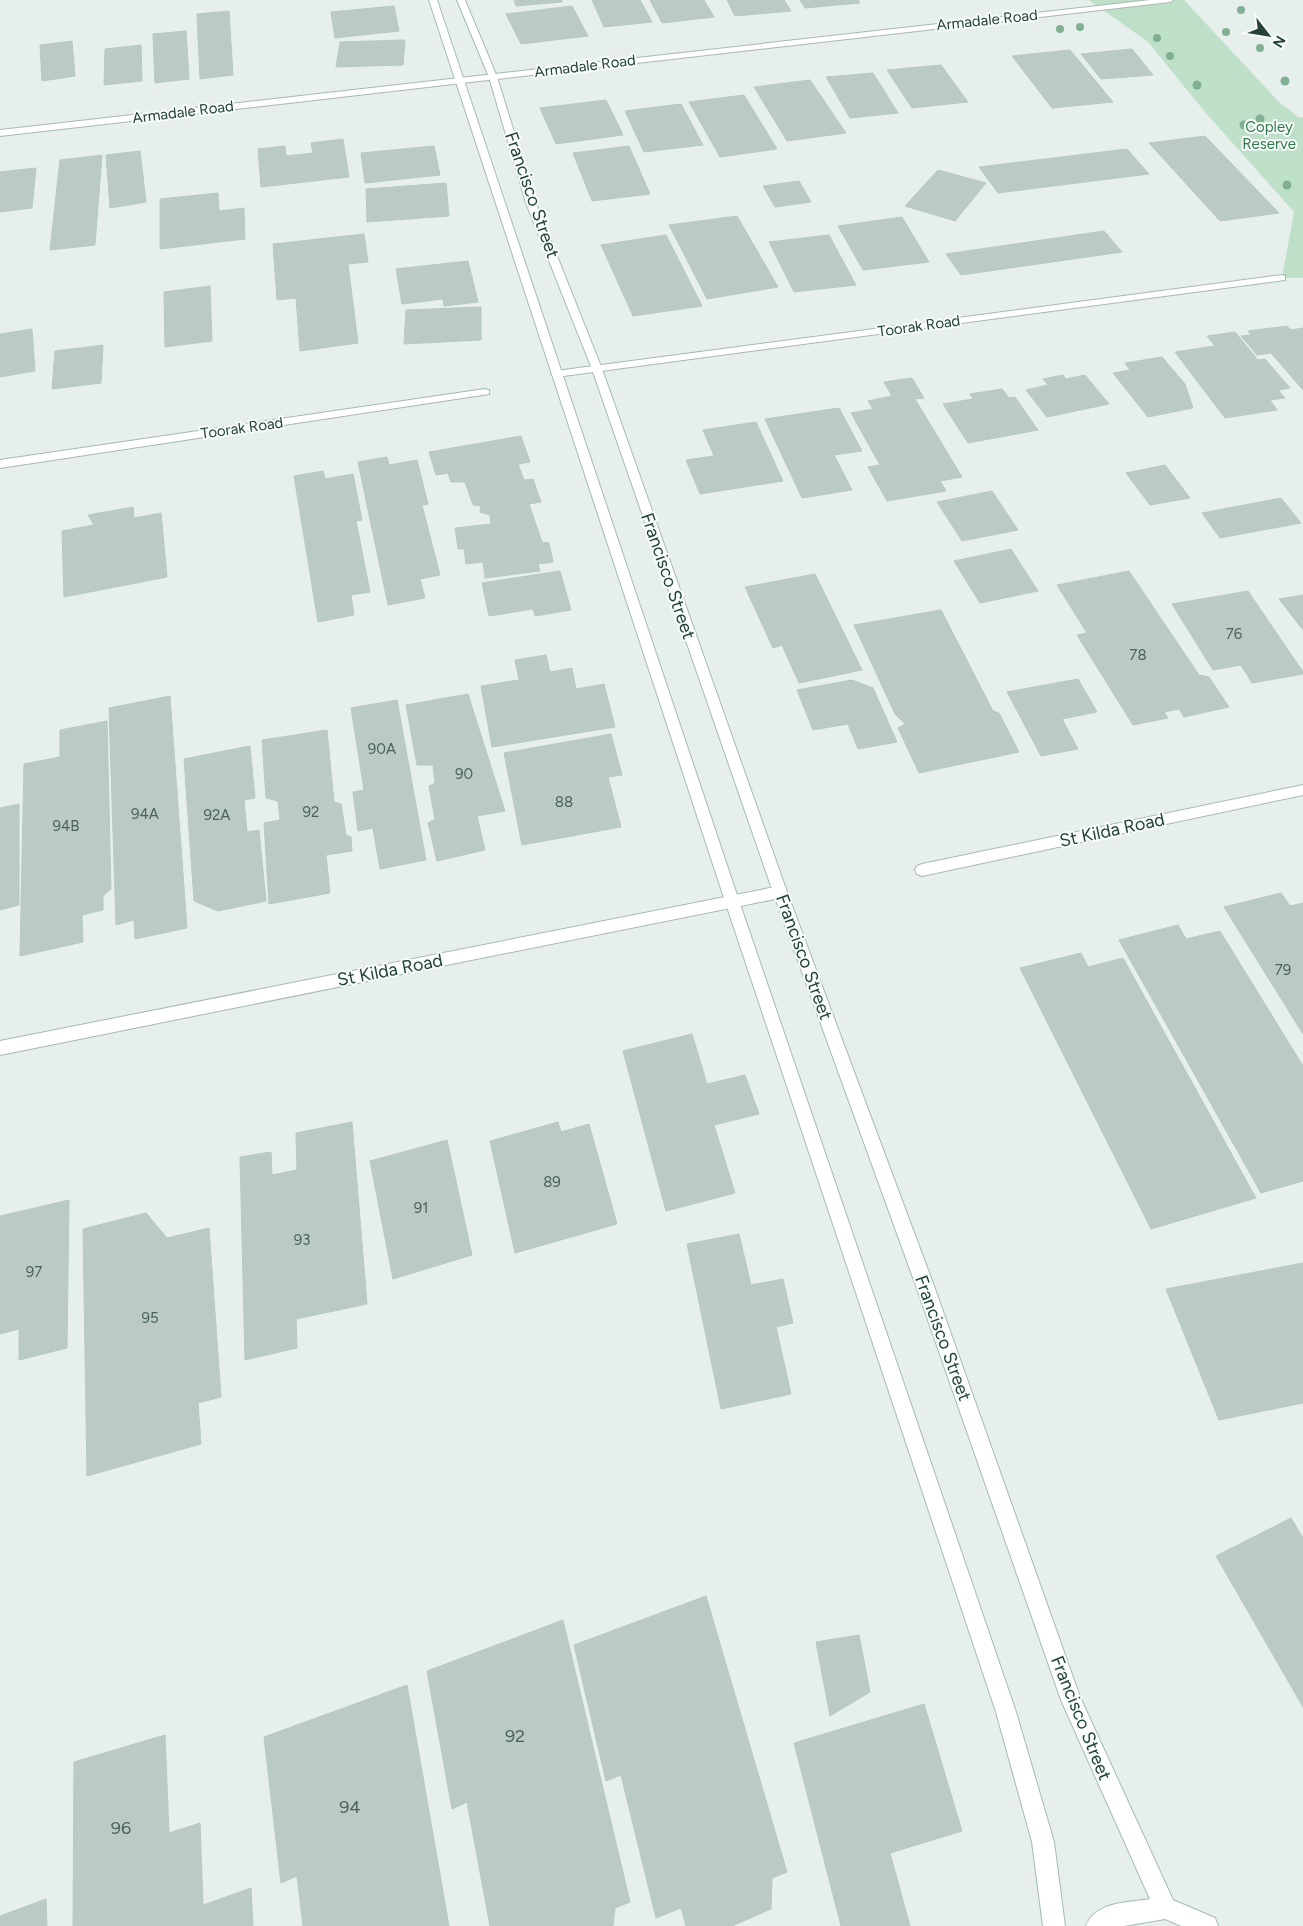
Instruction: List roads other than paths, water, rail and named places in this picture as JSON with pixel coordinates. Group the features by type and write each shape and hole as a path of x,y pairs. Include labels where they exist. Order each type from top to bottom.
{"street":[{"name":"Francisco Street","path":"434,0 556,374 732,901 1006,1712 1044,1842 1054,1926"},
{"name":"Francisco Street","path":"461,0 493,76 531,203 597,369 780,892 925,1286 1071,1700 1165,1908"},
{"name":"Armadale Road","path":"0,133 1170,0"},
{"name":"Toorak Road","path":"556,374 1282,278"},
{"name":"Toorak Road","path":"0,464 485,392"},
{"name":"St Kilda Road","path":"922,870 1303,790"},
{"name":"St Kilda Road","path":"0,1048 780,892"},
{"path":"1096,1926 1105,1918 1165,1908 1207,1926"}],"park label":[{"name":"Copley Reserve","path":"1269,136"}]}
